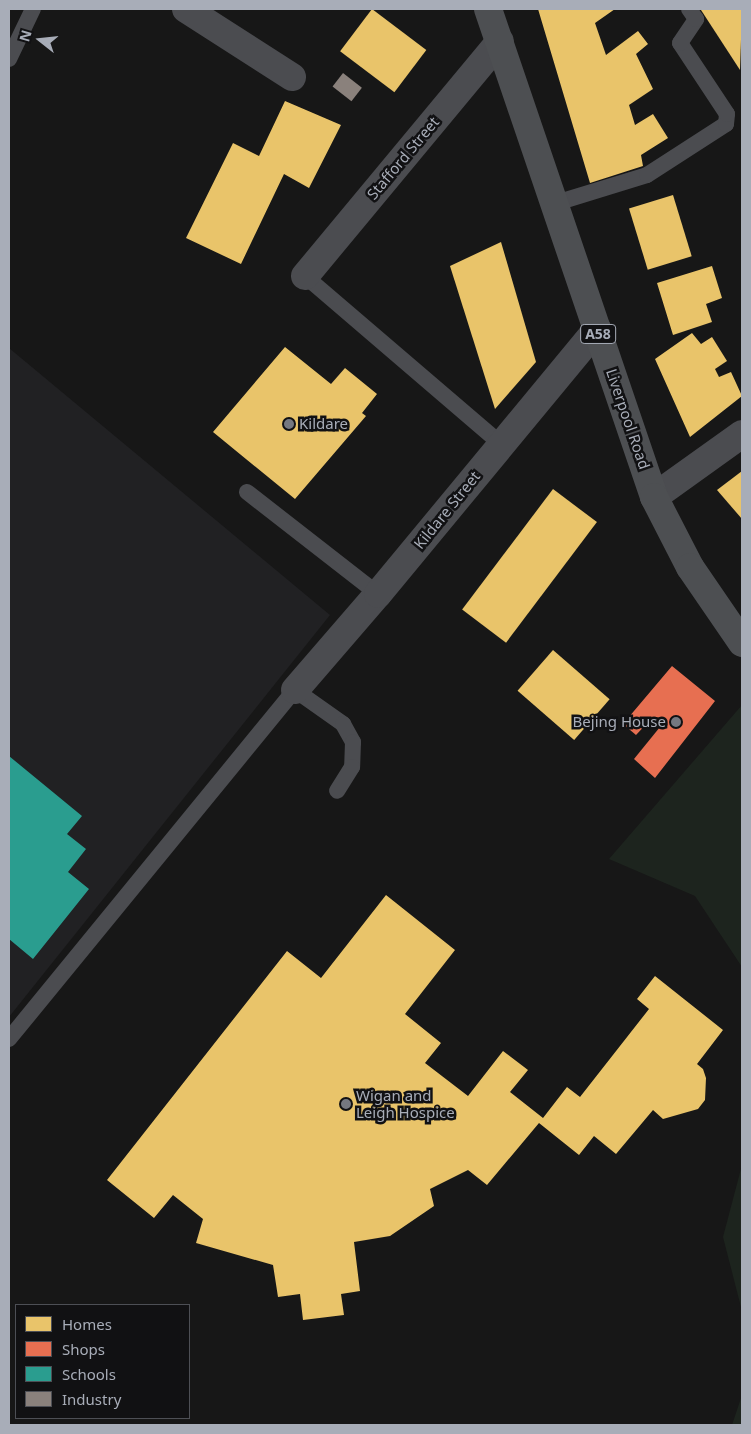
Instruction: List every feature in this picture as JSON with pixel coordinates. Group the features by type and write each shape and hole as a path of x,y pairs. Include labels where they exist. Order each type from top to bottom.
{"main road":[{"name":"Liverpool Road","path":"488,9 556,203 654,497 690,567 742,643"}],"street":[{"path":"186,9 292,77"},
{"name":"Stafford Street","path":"305,276 500,41"},
{"name":"Kildare Street","path":"295,690 378,594 597,329"},
{"path":"654,497 742,434"}],"lane":[{"path":"9,59 33,9"},
{"path":"556,203 647,175 726,124 727,114 680,42 696,19 689,9"},
{"path":"305,276 501,444"},
{"path":"247,492 378,594"},
{"path":"9,1039 295,690 343,724 353,742 352,766 337,791"}],"shaded area":[{"path":"9,348 330,615 9,1017"},
{"path":"742,705 742,967 695,896 609,859"},
{"path":"742,1165 742,1311 723,1237"},
{"path":"742,1395 742,1425 732,1425"}],"building: Homes":[{"path":"372,9 426,50 394,92 340,51"},
{"path":"538,9 615,9 595,23 606,55 638,31 648,44 636,54 653,89 629,105 635,125 653,114 668,138 641,155 643,166 590,183"},
{"path":"742,9 740,70 701,10"},
{"path":"285,101 341,125 309,188 284,174 241,264 186,238 233,143 259,156"},
{"path":"673,195 692,256 648,270 629,208"},
{"path":"501,242 536,362 495,409 450,266"},
{"path":"712,266 722,298 706,304 712,322 673,335 657,283"},
{"path":"692,333 701,344 712,337 727,361 715,369 719,377 731,372 742,396 690,437 655,359"},
{"name":"Kildare","path":"285,347 331,384 345,368 377,394 362,413 366,416 295,499 213,432"},
{"path":"742,471 742,519 717,490"},
{"path":"553,489 597,522 506,643 462,610"},
{"path":"553,650 610,699 574,740 518,691"},
{"name":"Wigan and Leigh Hospice","path":"386,895 455,950 405,1014 441,1043 425,1063 468,1096 503,1051 528,1070 510,1092 543,1118 567,1087 580,1097 649,1009 637,999 655,976 723,1030 697,1064 703,1069 706,1078 705,1100 698,1109 663,1119 653,1110 616,1154 594,1136 579,1155 539,1123 487,1185 468,1170 430,1189 434,1206 390,1236 354,1242 360,1291 341,1294 344,1315 303,1320 300,1294 278,1297 273,1265 196,1243 203,1219 173,1195 154,1218 107,1180 287,951 321,978"}],"building: Shops":[{"name":"Bejing House","path":"672,666 715,701 655,778 634,759 660,727 651,719 636,735 623,724"}],"building: Schools":[{"path":"9,756 82,816 67,834 86,849 68,872 89,889 33,959 9,939"}],"building: Industry":[{"path":"343,73 362,88 351,101 333,86"}],"place":[{"name":"Kildare","path":"289,424"},
{"name":"Bejing House","path":"676,722"},
{"name":"Wigan and Leigh Hospice","path":"346,1104"}]}
